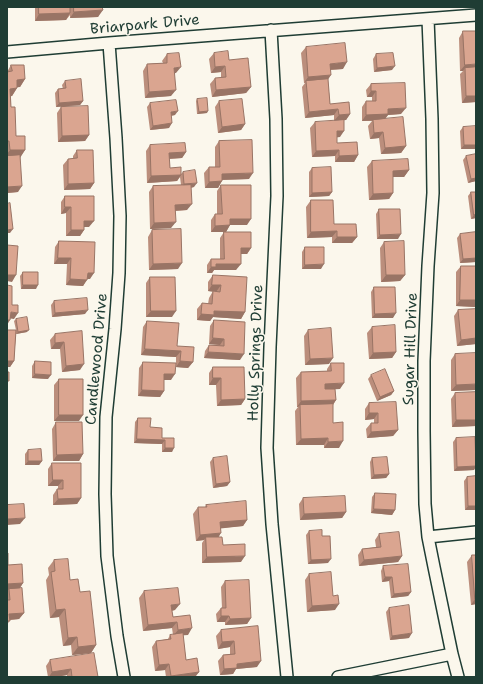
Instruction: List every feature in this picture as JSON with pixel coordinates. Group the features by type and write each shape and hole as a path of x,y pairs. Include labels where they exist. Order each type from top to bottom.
{"street":[{"name":"Briarpark Drive","path":"7,52 476,15"},
{"name":"Sugar Hill Drive","path":"428,19 433,193 424,361 425,504 428,537 458,677"},
{"name":"Holly Springs Drive","path":"271,30 276,119 277,196 267,448 272,524 287,677"},
{"name":"Candlewood Drive","path":"108,43 116,138 120,216 115,329 106,417 104,494 107,556 117,636 124,677"},
{"path":"428,537 476,532"},
{"path":"338,677 452,654"}],"building":[{"path":"39,7 70,7 70,13 39,14"},
{"path":"74,7 102,7 103,10 74,12"},
{"path":"463,31 476,31 476,64 465,65"},
{"path":"345,43 347,62 330,64 331,75 308,77 306,47"},
{"path":"228,51 229,60 248,58 251,87 216,90 215,78 226,77 225,66 215,67 214,53"},
{"path":"179,53 181,67 174,68 176,90 149,92 147,64 167,63 167,54"},
{"path":"393,53 395,66 377,68 376,54"},
{"path":"11,65 24,65 25,79 17,80 17,88 10,89 11,107 15,107 16,136 25,136 25,150 10,150 9,141 7,141 7,72 12,71"},
{"path":"476,67 476,96 466,96 465,68"},
{"path":"81,79 83,101 59,103 58,89 66,88 65,81"},
{"path":"328,79 330,104 349,102 350,114 339,115 338,109 309,112 306,81"},
{"path":"405,83 406,108 388,109 388,114 366,115 366,101 376,101 376,91 371,91 371,84"},
{"path":"207,98 208,111 199,112 197,99"},
{"path":"242,99 245,124 222,127 219,101"},
{"path":"176,100 178,111 171,112 172,123 153,126 150,103"},
{"path":"88,106 89,135 62,136 61,107"},
{"path":"403,117 406,146 385,148 383,132 374,133 373,120"},
{"path":"344,120 344,131 337,131 337,143 357,142 358,155 339,156 339,150 316,151 315,122"},
{"path":"476,126 476,145 464,145 463,127"},
{"path":"252,140 253,173 222,174 222,181 209,182 209,167 220,167 219,141"},
{"path":"185,143 186,152 169,153 170,168 181,167 181,175 151,176 150,145"},
{"path":"77,150 93,150 94,183 68,184 68,159 77,158"},
{"path":"476,154 476,178 471,179 466,156"},
{"path":"20,155 22,186 7,187 7,156"},
{"path":"408,159 409,170 393,171 393,193 373,194 372,161"},
{"path":"331,167 332,192 312,193 312,168"},
{"path":"195,170 197,183 184,184 183,172"},
{"path":"191,185 192,204 175,205 176,222 154,223 153,186"},
{"path":"221,185 251,185 251,219 230,219 230,225 215,226 215,214 222,214"},
{"path":"471,192 476,192 476,214 474,215"},
{"path":"65,196 94,196 94,221 84,221 84,230 71,230 71,207 65,207"},
{"path":"311,200 333,200 334,224 356,224 357,237 337,237 337,231 311,232"},
{"path":"10,203 13,229 7,230 7,204"},
{"path":"379,209 400,209 401,234 380,235"},
{"path":"181,229 182,263 153,264 152,230"},
{"path":"224,232 251,232 251,248 241,248 241,264 216,264 216,267 211,267 211,259 224,259"},
{"path":"476,232 476,258 463,259 460,234"},
{"path":"59,241 95,242 94,273 88,273 87,280 70,279 71,258 58,258"},
{"path":"404,241 405,275 386,275 384,242"},
{"path":"7,245 18,246 16,275 7,275"},
{"path":"305,247 324,247 324,264 305,265"},
{"path":"461,266 476,266 476,300 460,300"},
{"path":"23,272 38,272 38,285 23,285"},
{"path":"213,275 247,277 245,312 214,311 214,315 201,314 202,303 212,304 213,291 220,292 221,285 212,285"},
{"path":"150,277 175,277 176,311 151,311"},
{"path":"7,285 12,286 12,305 18,305 18,313 11,312 10,320 7,320"},
{"path":"374,287 395,287 396,313 375,314"},
{"path":"87,298 88,310 55,313 54,301"},
{"path":"476,309 476,338 461,340 458,310"},
{"path":"27,317 29,330 18,332 16,319"},
{"path":"214,320 245,322 244,354 208,352 209,345 224,346 224,339 213,338"},
{"path":"147,321 179,323 177,346 194,347 193,362 180,361 181,351 145,349"},
{"path":"395,325 396,352 373,353 372,327"},
{"path":"331,328 333,358 310,359 308,330"},
{"path":"7,330 16,330 14,361 7,361"},
{"path":"82,331 84,364 66,366 64,342 55,343 55,334"},
{"path":"476,353 476,384 456,385 455,354"},
{"path":"35,361 51,362 51,375 35,374"},
{"path":"143,362 176,363 175,374 164,374 164,391 142,390"},
{"path":"331,363 344,363 344,383 325,384 325,389 335,389 336,400 301,401 301,372 331,371"},
{"path":"213,367 244,367 245,399 221,400 221,378 213,378"},
{"path":"385,369 394,391 380,397 371,375"},
{"path":"7,372 9,372 9,381 7,381"},
{"path":"59,379 83,379 83,415 59,415"},
{"path":"476,392 476,420 456,420 455,393"},
{"path":"396,402 398,430 371,432 371,423 378,423 378,413 369,413 369,403"},
{"path":"333,404 333,423 343,422 343,441 328,442 328,438 301,439 300,405"},
{"path":"138,418 151,418 150,427 162,428 162,438 174,438 174,448 165,448 165,440 137,439"},
{"path":"56,422 82,422 83,454 57,455"},
{"path":"475,437 476,466 457,467 456,438"},
{"path":"41,449 42,461 28,461 28,450"},
{"path":"227,456 230,482 216,484 213,458"},
{"path":"387,457 389,474 374,475 372,458"},
{"path":"52,463 81,463 81,498 58,499 57,489 63,489 63,480 53,480"},
{"path":"476,476 476,506 468,506 467,477"},
{"path":"375,493 396,494 395,510 374,509"},
{"path":"345,496 346,512 304,514 303,498"},
{"path":"246,501 247,520 220,522 221,533 200,535 198,507"},
{"path":"24,504 25,518 7,519 7,505"},
{"path":"322,530 322,536 330,536 331,559 311,560 309,531"},
{"path":"399,532 402,556 364,560 362,549 381,547 379,534"},
{"path":"206,537 222,537 223,545 245,544 245,556 207,557"},
{"path":"7,553 8,565 22,564 23,583 7,584"},
{"path":"472,555 476,555 475,599"},
{"path":"68,559 70,580 78,579 80,592 90,591 96,645 78,647 77,637 68,638 65,609 56,610 51,572 55,571 54,560"},
{"path":"408,564 411,592 394,594 392,577 385,577 383,566"},
{"path":"331,572 333,596 338,595 339,604 312,606 309,574"},
{"path":"249,580 251,618 230,619 229,616 221,616 221,608 226,608 225,581"},
{"path":"22,588 24,613 9,614 10,621 7,621 7,600 10,600 9,589"},
{"path":"178,588 180,604 171,605 173,617 190,615 192,628 178,630 177,622 148,625 144,591"},
{"path":"409,605 412,633 392,636 389,608"},
{"path":"258,626 261,661 237,664 237,668 224,669 223,655 235,654 234,641 222,642 221,630"},
{"path":"183,633 186,660 197,658 199,672 171,676 169,664 159,665 156,641 171,639 170,635"},
{"path":"94,653 98,677 72,677 71,669 52,672 50,660"}]}
